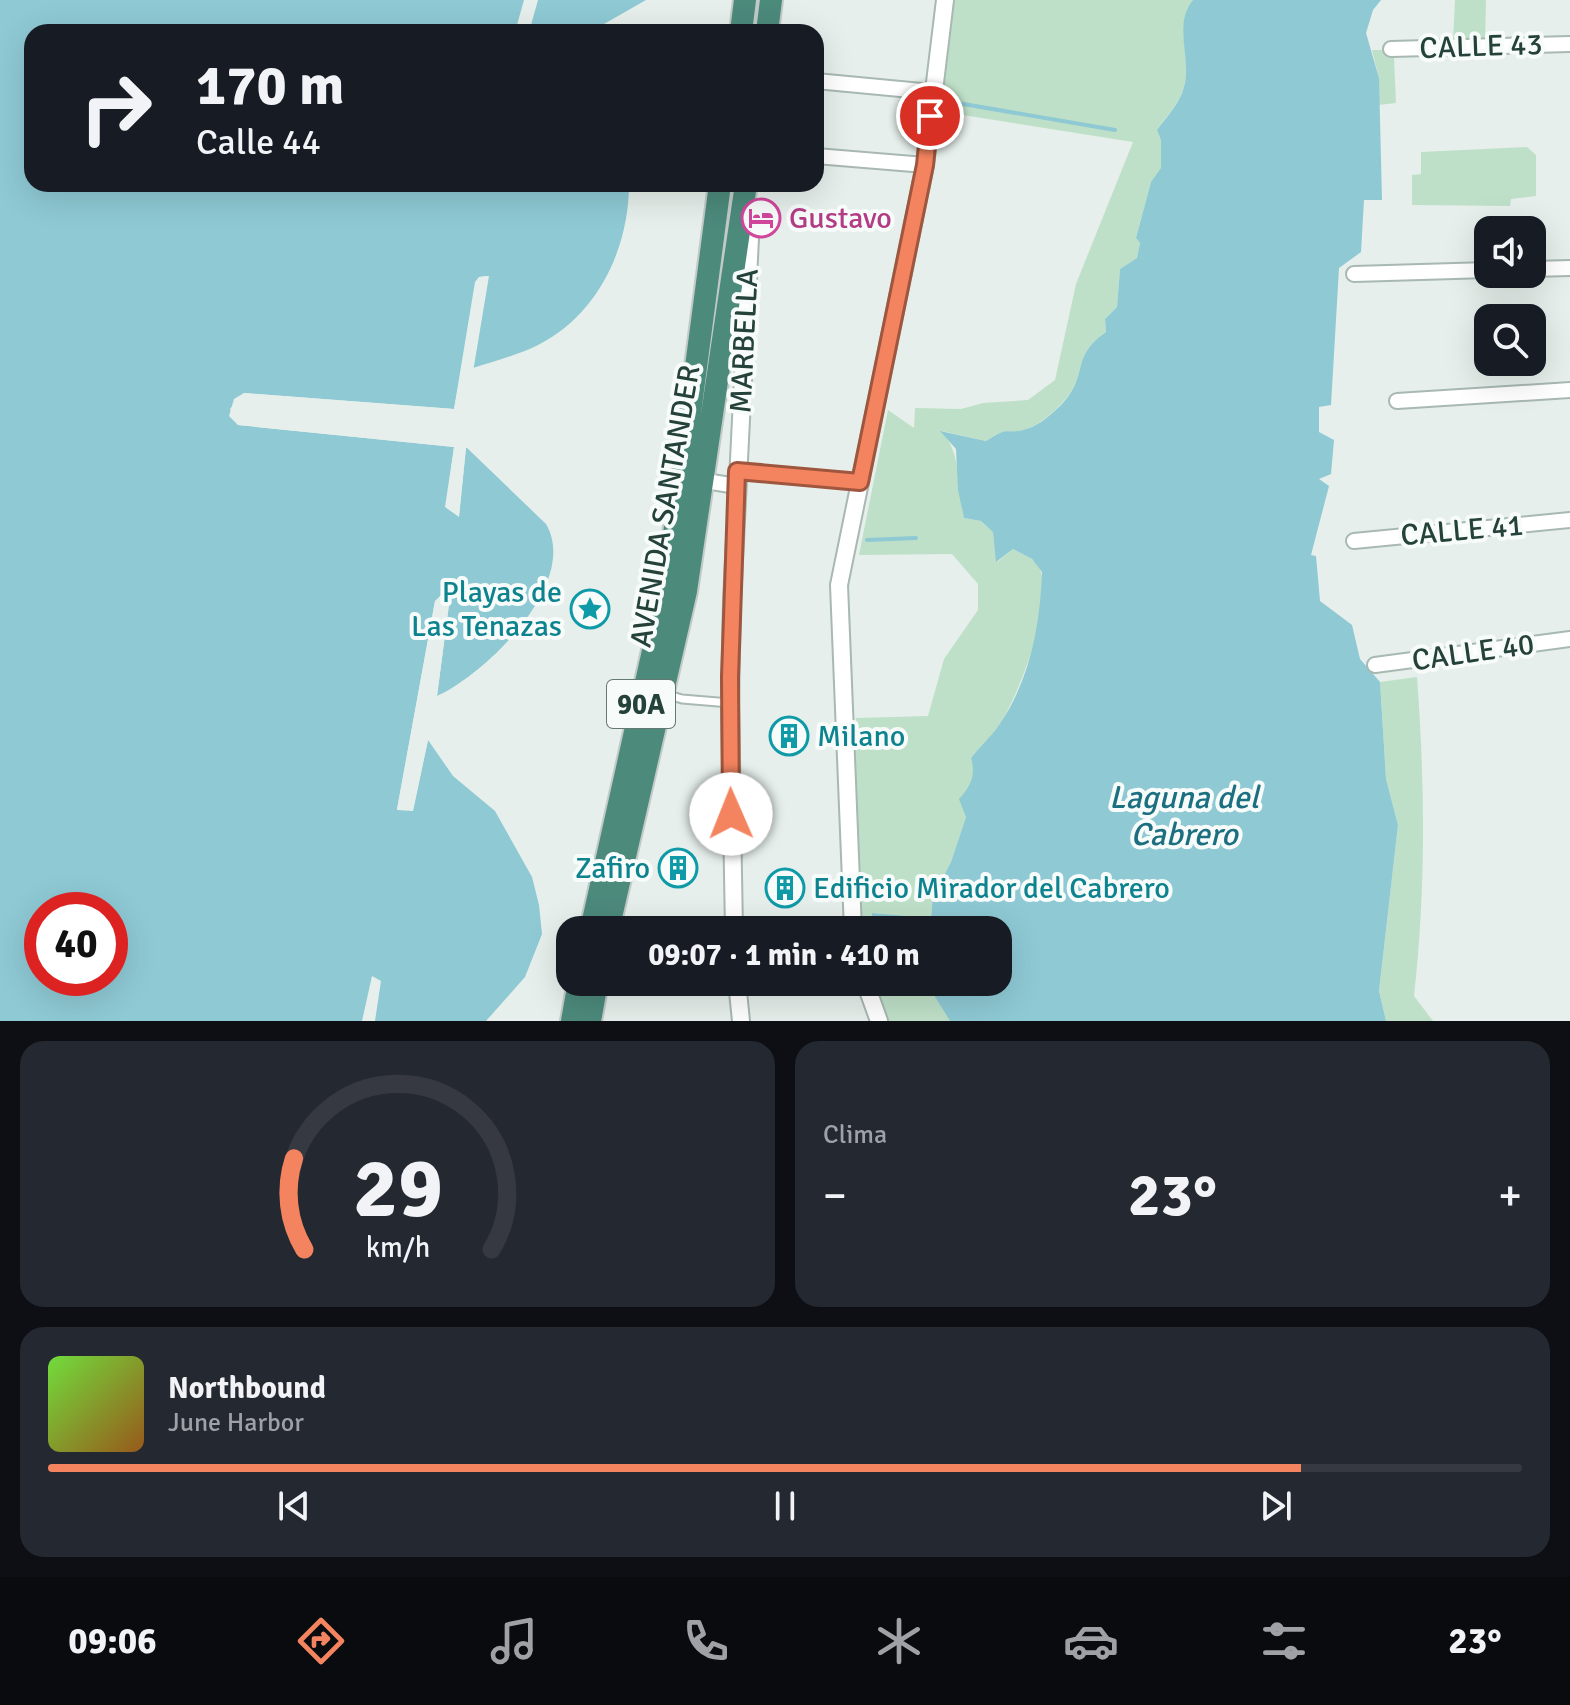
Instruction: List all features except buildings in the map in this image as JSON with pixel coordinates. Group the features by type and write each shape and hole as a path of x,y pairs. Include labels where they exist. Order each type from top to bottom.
{"highway":[{"path":"742,24 745,0"},
{"path":"768,24 771,0"},
{"name":"AVENIDA SANTANDER","path":"611,916 686,591 719,192"},
{"name":"AVENIDA SANTANDER","path":"594,916 693,479 745,192"},
{"path":"572,1021 576,996"},
{"path":"590,1021 594,996"}],"street":[{"path":"852,916 839,605 842,562 925,165 945,0"},
{"name":"CALLE 43","path":"1391,49 1570,44"},
{"path":"824,82 932,92"},
{"path":"824,157 925,165"},
{"name":"MARBELLA","path":"734,916 730,703 737,478 750,238 745,192"},
{"path":"1546,269 1570,268"},
{"path":"1354,274 1474,270"},
{"path":"1397,401 1570,390"},
{"path":"693,479 860,482"},
{"name":"CALLE 41","path":"1354,541 1570,520"},
{"name":"CALLE 40","path":"1375,665 1570,639"},
{"path":"738,996 741,1021"},
{"path":"870,996 879,1021"}],"lane":[{"path":"662,693 682,699 730,703"}],"green space":[{"path":"952,0 1193,0 1184,22 1185,81 1177,102 1157,130 1161,139 1161,169 1151,182 1136,238 1140,243 1137,258 1120,269 1117,307 1105,319 1106,332 1087,350 1070,393 1036,425 1020,431 999,433 986,441 942,431 956,461 964,518 981,521 993,532 997,562 1013,549 1036,564 1041,572 1042,606 1032,650 1016,693 996,729 971,758 974,769 966,817 951,862 933,896 931,916 872,913 871,916 859,916 853,743 856,718 928,716 944,659 978,610 978,584 952,554 859,555 888,410 914,428 915,408 961,409 983,403 1028,400 1055,380 1076,284 1133,142 937,111"},
{"path":"1455,0 1486,0 1485,44 1453,42"},
{"path":"1372,50 1389,50 1394,57 1396,103 1378,105 1379,78"},
{"path":"1527,147 1536,155 1536,196 1511,199 1510,206 1412,205 1412,175 1421,174 1421,152"},
{"path":"1417,677 1423,837 1421,916 1414,996 1433,1021 1386,1021 1379,991 1398,825 1386,779 1380,682"},
{"path":"880,996 935,996 950,1021 888,1021"}],"water":[{"path":"0,0 524,0 517,24 24,24 24,192 629,192 628,208 616,255 593,298 578,316 538,345 473,368 488,276 479,277 454,409 244,393 230,409 238,425 454,447 446,507 459,516 466,447 546,524 553,547 550,572 540,598 523,623 480,668 437,696 450,597 435,601 397,809 413,810 428,740 453,776 495,811 532,877 539,905 542,934 525,977 486,1021 375,1021 381,981 372,976 362,1021 0,1021"},
{"path":"538,0 646,0 604,24 531,24"},
{"name":"Laguna del Cabrero","path":"1193,0 1381,0 1373,10 1366,33 1379,78 1382,200 1364,200 1361,252 1339,268 1331,405 1319,407 1319,432 1334,440 1331,474 1319,479 1329,486 1311,555 1316,556 1320,601 1352,625 1360,659 1380,682 1386,779 1398,825 1379,991 1386,1021 950,1021 935,996 1012,996 1012,916 931,916 933,896 951,862 966,817 959,799 971,780 971,758 1010,708 1026,671 1036,632 1042,572 1032,559 1013,549 996,562 993,532 981,521 964,518 958,490 956,449 940,431 986,441 1000,433 1036,425 1062,404 1075,384 1087,350 1106,332 1105,319 1117,307 1120,269 1137,258 1140,243 1136,238 1151,182 1161,168 1161,140 1157,130 1182,93 1186,69 1183,33 1187,10"},
{"name":"Laguna del Cabrero","path":"872,913 907,916 872,916"}],"pier":[{"path":"489,276 473,372 469,367 484,279 479,283 456,412 245,397 237,402 234,410 239,421 456,444 450,505 456,509 462,447 468,444 472,448 466,448 459,517 445,507 454,447 238,425 229,416 234,399 244,393 454,409 475,282 479,277"},
{"path":"441,595 450,597 437,700 433,696 446,600 442,599 402,806 410,807 425,739 429,736 413,811 397,810 435,601"}],"waterway":[{"path":"940,100 1115,130"},
{"path":"867,540 916,538"}],"place":[{"name":"Gustavo","path":"761,218"},
{"name":"Playas de Las Tenazas","path":"590,609"},
{"name":"Milano","path":"789,736"},
{"name":"Zafiro","path":"678,868"},
{"name":"Edificio Mirador del Cabrero","path":"785,888"}],"route":[{"path":"731,814 730,677 737,471 860,482 925,165 930,116"}]}
